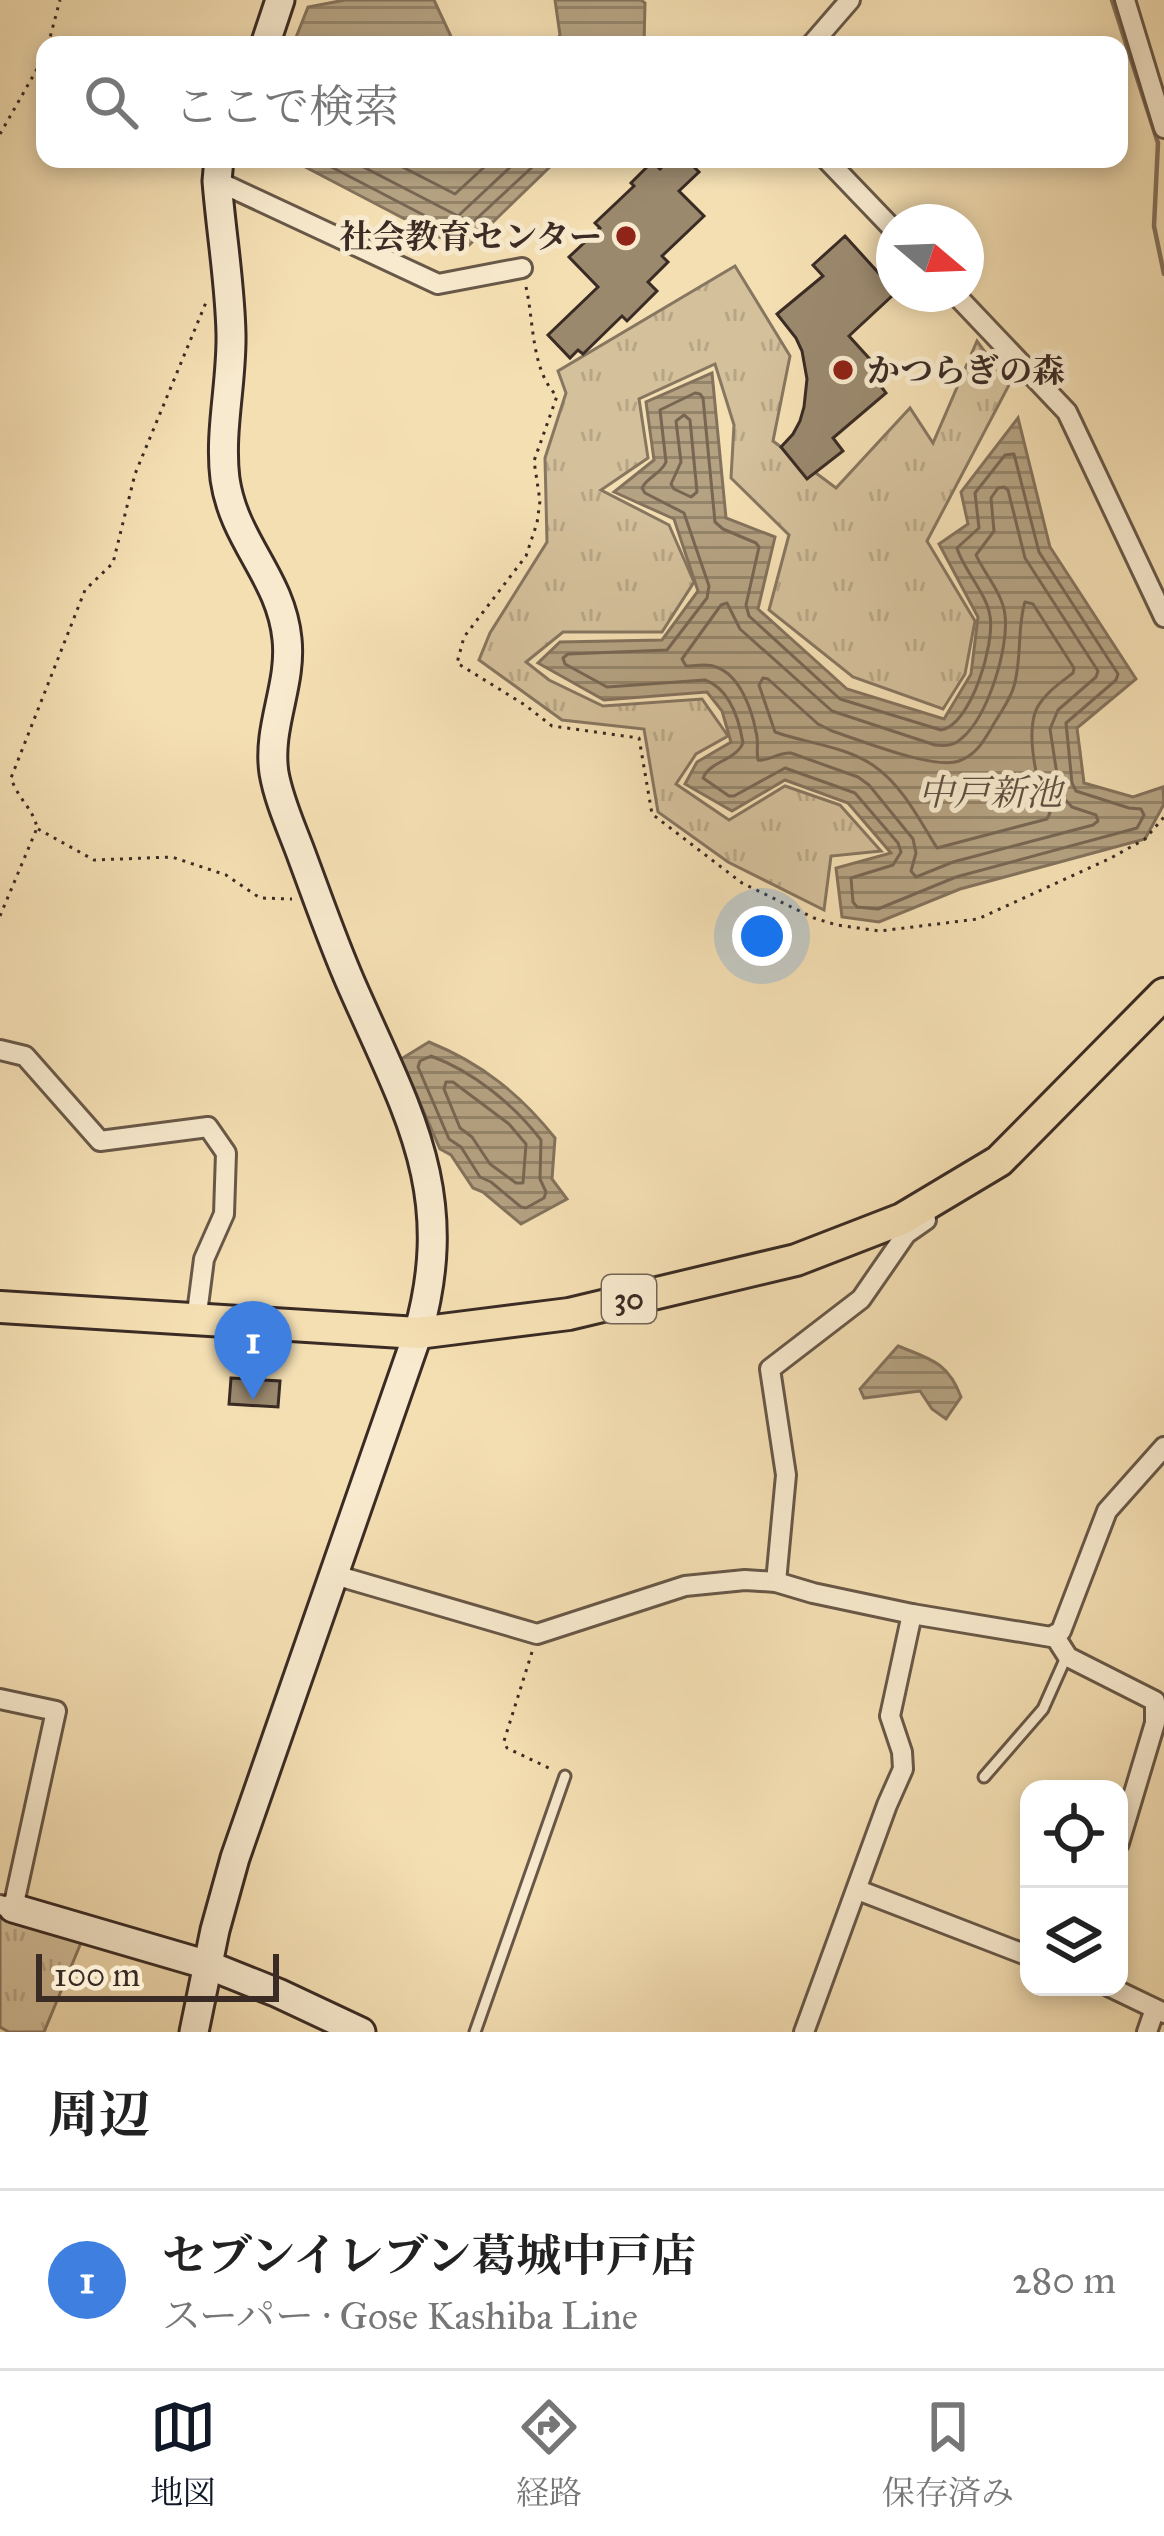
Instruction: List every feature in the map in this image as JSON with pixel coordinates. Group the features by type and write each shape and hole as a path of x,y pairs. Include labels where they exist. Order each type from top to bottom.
{"main road":[{"name":"30","path":"0,1307 418,1334 569,1314 796,1260 898,1231 952,1189 999,1161 1164,994"}],"street":[{"path":"268,36 280,0"},
{"path":"819,36 850,0"},
{"path":"1125,0 1164,128"},
{"path":"835,168 876,211"},
{"path":"218,170 438,284 521,268"},
{"path":"194,2032 235,1858 418,1334 433,1235 421,1146 412,1118 351,984 274,773 274,734 289,669 284,619 275,591 236,521 226,482 224,434 231,335 218,170"},
{"path":"972,312 1067,412 1164,617"},
{"path":"0,1050 25,1056 100,1141 208,1127 226,1154 224,1214 204,1259 196,1321"},
{"path":"776,1582 786,1475 770,1369 861,1299 898,1231"},
{"path":"335,1575 538,1634 685,1586 745,1580 776,1582 813,1594 1040,1637 1054,1635 1061,1631 1107,1511 1164,1447"},
{"path":"804,2032 904,1769 890,1716 912,1614"},
{"path":"1054,1635 1067,1655 1155,1701 1155,1724 1128,1813"},
{"path":"0,1699 56,1711 7,1906 208,1965 362,2032"},
{"path":"858,1890 1020,1953"},
{"path":"1128,1996 1159,2011 1147,2032"}],"lane":[{"path":"984,1777 1043,1709 1067,1655"},
{"path":"475,2032 566,1776"}],"path":[{"path":"50,36 60,0"},
{"path":"0,134 36,71"},
{"path":"0,916 37,828 11,778 85,590 113,563 135,474 214,284 227,268"},
{"path":"521,268 543,375 556,396 534,461 540,501 537,523 526,556 464,637 457,663 552,726 639,739 652,814 742,883 837,925 880,931 978,920 1109,860 1145,839 1164,817"},
{"path":"37,828 94,860 172,857 226,875 260,898 318,899"},
{"path":"538,1634 504,1741 507,1748 566,1776"}],"green space":[{"path":"735,266 790,356 773,441 836,488 910,408 933,443 977,341 1009,385 927,541 975,621 965,674 943,709 853,677 769,610 789,535 731,478 734,425 715,364 639,399 648,458 601,490 669,525 694,582 662,632 563,632 526,662 549,680 603,706 702,699 728,736 696,754 676,784 729,820 785,786 840,805 881,851 831,856 824,910 728,862 658,812 644,729 562,720 479,660 490,633 547,542 545,458 566,393 558,371"},
{"path":"0,1908 85,1933 44,2032 9,2032 0,2027"}],"water":[{"path":"345,0 434,0 451,36 297,36 308,7"},
{"path":"555,0 645,3 644,36 560,35"},
{"path":"307,168 549,168 464,250"},
{"name":"中戸新池","path":"712,373 726,518 775,537 758,609 847,689 944,719 971,674 978,617 939,544 968,524 961,492 1018,418 1050,547 1136,679 1077,728 1084,783 1133,797 1163,787 1164,804 1145,839 960,889 879,922 842,917 836,868 891,853 848,803 785,780 732,811 685,784 697,762 731,742 722,711 707,692 604,700 538,663 560,642 662,640 698,591 674,519 614,492 654,460 646,402"},
{"path":"429,1042 482,1070 542,1122 555,1138 552,1179 567,1199 521,1224 473,1188 451,1155 440,1149 401,1059"},
{"path":"898,1346 937,1363 950,1376 961,1397 946,1419 920,1391 864,1398 860,1389"}],"building":[{"path":"646,168 695,168 699,172 679,191 704,216 662,256 668,262 648,282 657,291 627,321 622,316 583,354 578,350 570,358 548,335 598,287 569,257 600,228 595,223"},
{"path":"845,236 876,270 876,311 849,336 878,368 871,373 886,393 833,438 843,451 807,479 781,447 800,421 807,379 796,338 777,314 823,276 813,265"},
{"path":"231,1378 280,1381 278,1407 229,1404"}],"waterway":[{"path":"1112,0 1124,36"},
{"path":"1128,50 1158,143 1154,226 1164,274"}],"place":[{"name":"社会教育センター","path":"626,236"},
{"name":"かつらぎの森","path":"843,370"},
{"name":"セブンイレブン葛城中戸店","path":"253,1400"}]}
